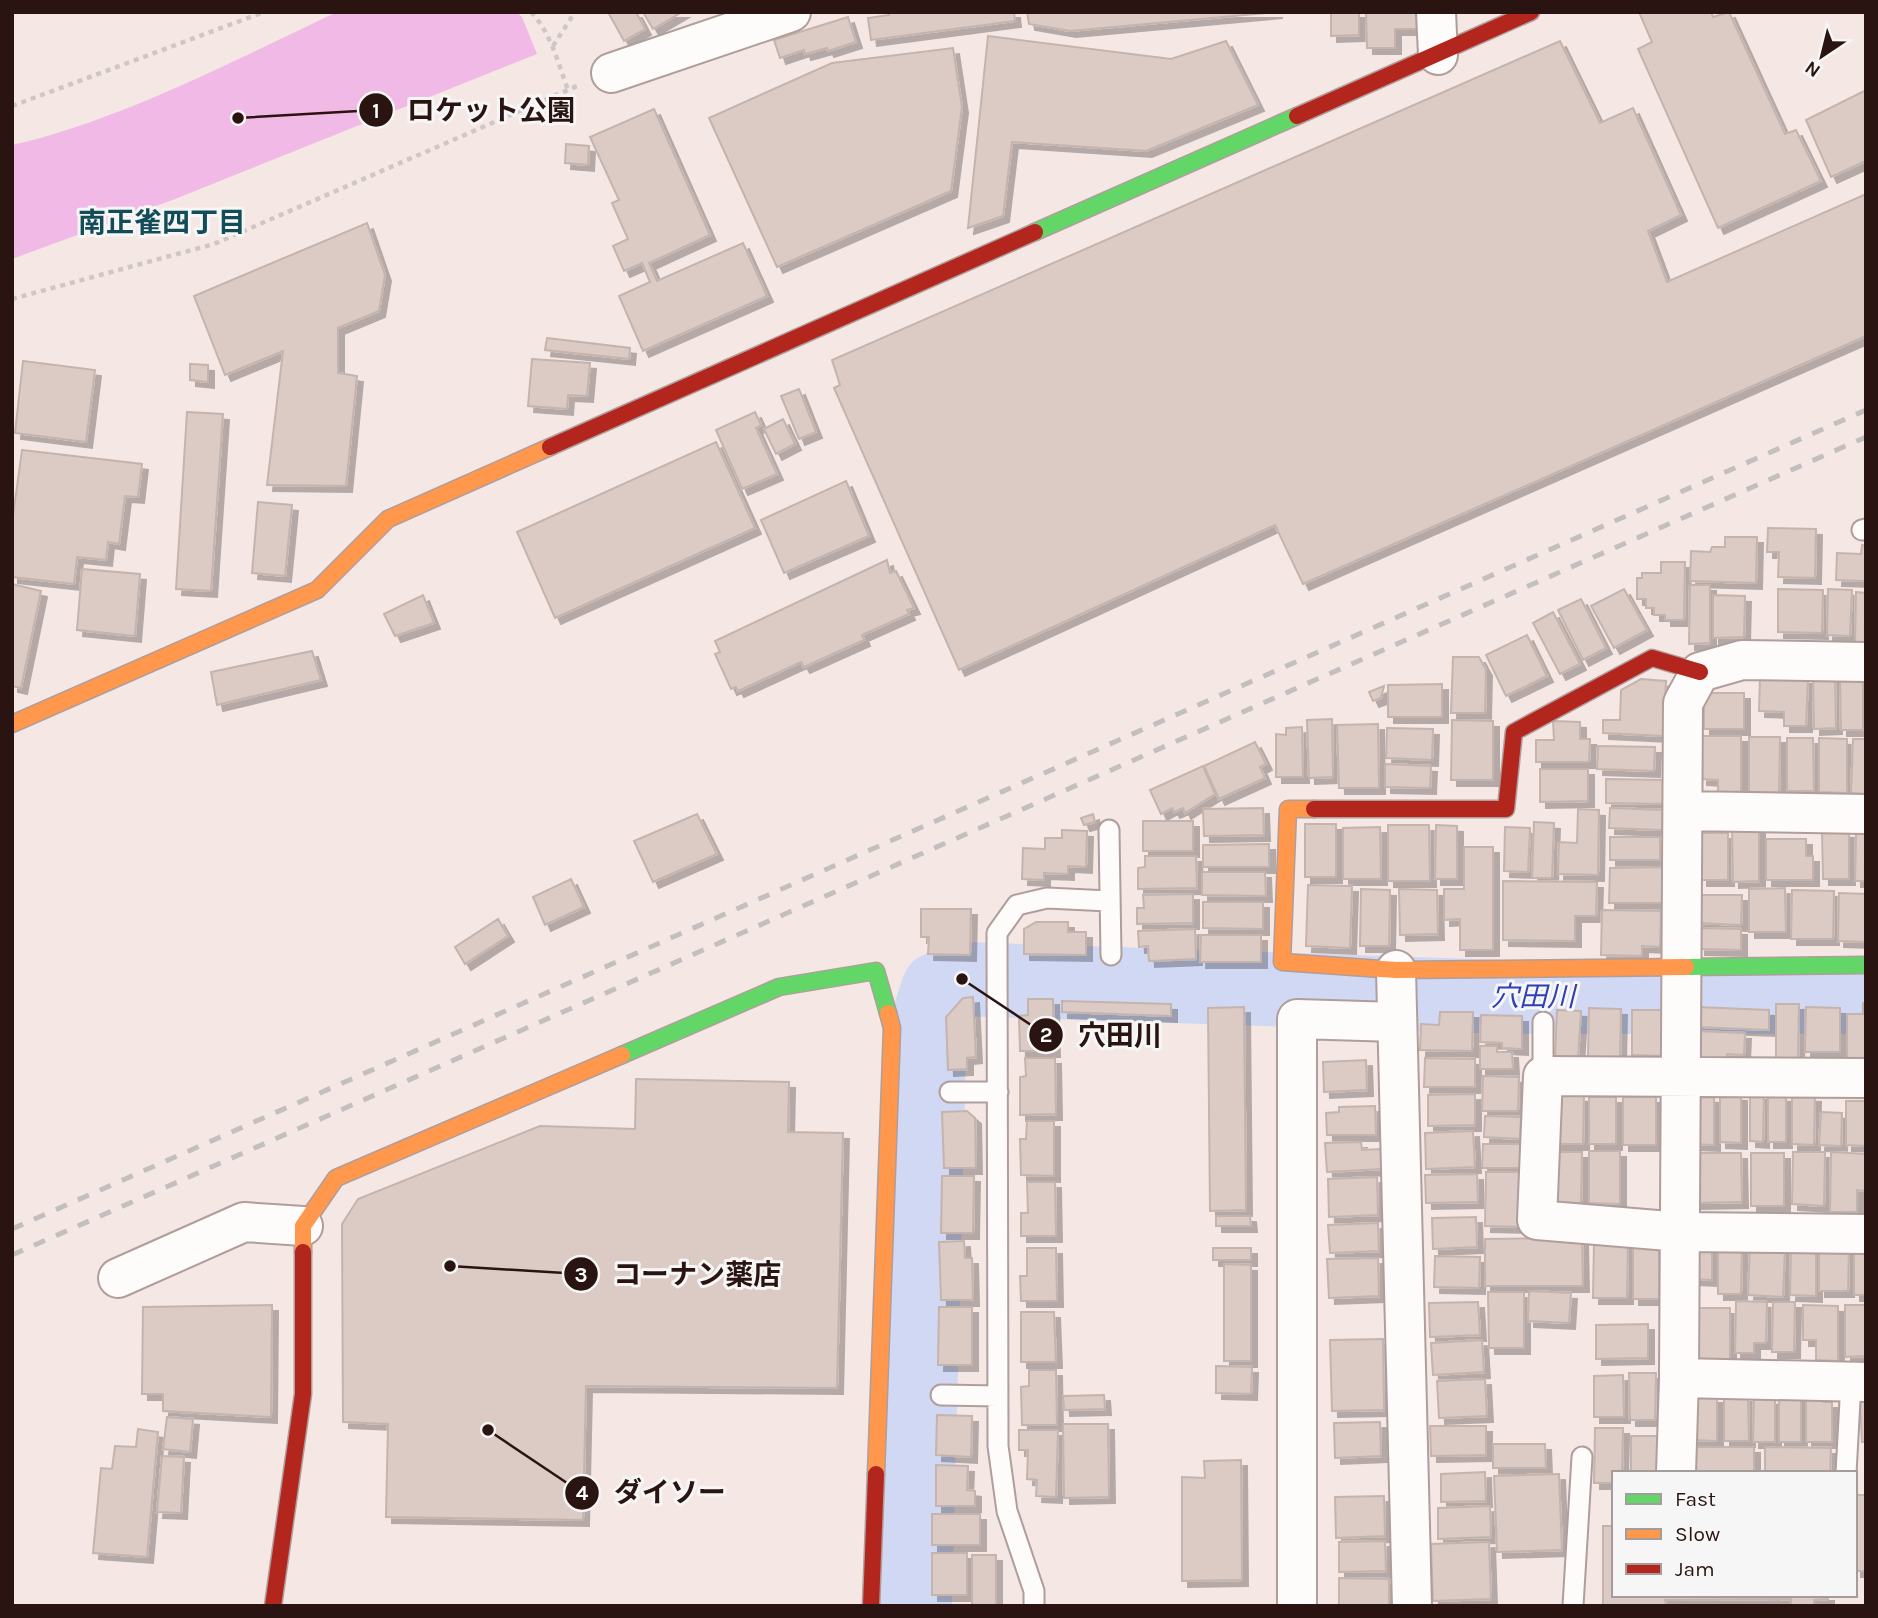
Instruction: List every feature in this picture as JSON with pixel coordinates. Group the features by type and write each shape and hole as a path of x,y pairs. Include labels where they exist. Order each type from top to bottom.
{"street":[{"path":"611,73 791,12"},
{"path":"1436,12 1437,55"},
{"path":"12,724 317,590 388,519 1531,12"},
{"path":"1397,999 1282,962 1288,809 1506,809 1514,732 1652,658 1700,672 1742,660 1866,662"},
{"path":"1676,1471 1681,1232 1683,703 1700,672"},
{"path":"1684,811 1866,814"},
{"path":"1297,1606 1297,1019 1397,999 1683,968 1866,965"},
{"path":"272,1606 303,1394 303,1226 336,1178 779,987 876,971 892,1028 871,1606"},
{"path":"1397,999 1412,1606"},
{"path":"1866,1078 1543,1076 1537,1220 1681,1232 1866,1234"},
{"path":"118,1278 244,1222 303,1226"},
{"path":"1679,1378 1858,1382"}],"lane":[{"path":"1110,830 1111,955"},
{"path":"1034,1606 1034,1591 1007,1511 998,1446 998,933 1017,905 1047,898 1109,901"},
{"path":"1543,1022 1543,1076"},
{"path":"950,1091 998,1092"},
{"path":"1846,1471 1858,1382"},
{"path":"941,1395 998,1396"},
{"path":"1573,1606 1582,1457"}],"path":[{"path":"12,106 264,12"},
{"path":"531,12 540,22 552,47 568,90"},
{"path":"552,47 575,12"},
{"path":"12,299 214,243 611,73"}],"shaded area":[{"path":"337,12 516,12 522,17 537,54 175,199 12,259 12,145 94,121 136,105"}],"building":[{"path":"608,12 636,12 645,29 624,41"},
{"path":"643,12 682,12 653,29"},
{"path":"889,12 1014,12 1015,21 871,40 868,18 889,15"},
{"path":"1027,12 1277,12 1070,31 1029,24"},
{"path":"1331,12 1359,12 1359,35 1331,36"},
{"path":"1366,12 1416,12 1417,29 1395,29 1395,48 1367,48"},
{"path":"1639,12 1711,12 1713,17 1729,12 1785,134 1796,130 1821,181 1718,228 1638,49 1652,42"},
{"path":"848,17 856,42 828,51 827,48 805,54 804,50 780,58 774,40"},
{"path":"988,36 1171,59 1226,41 1258,105 1146,151 1012,142 1003,216 968,228"},
{"path":"1560,41 1600,123 1633,108 1681,215 1648,231 1667,282 1866,194 1866,336 1303,584 1275,525 959,670 834,388 840,385 832,360"},
{"path":"953,48 962,107 951,191 777,267 709,118 832,63"},
{"path":"1866,90 1866,161 1831,177 1806,120"},
{"path":"654,109 710,235 649,263 657,281 743,243 767,296 643,351 619,296 650,282 642,263 624,271 613,246 628,239 612,203 619,200 590,137"},
{"path":"566,144 589,146 588,165 565,163"},
{"path":"367,223 385,275 379,311 338,328 338,373 357,376 346,486 267,485 283,351 225,375 194,296"},
{"path":"547,338 630,348 629,359 545,350"},
{"path":"532,359 590,363 587,396 568,395 567,409 528,406"},
{"path":"23,361 95,370 86,442 15,433"},
{"path":"190,364 208,365 208,382 190,380"},
{"path":"799,389 816,432 799,439 781,396"},
{"path":"187,412 223,414 211,591 176,589"},
{"path":"755,412 761,425 756,428 777,474 742,489 716,430"},
{"path":"783,419 795,444 776,454 764,429"},
{"path":"716,442 755,528 555,618 517,532"},
{"path":"22,450 142,464 138,497 125,496 119,544 108,542 106,560 77,557 74,584 12,577 12,523"},
{"path":"846,481 869,536 784,573 761,520"},
{"path":"258,502 292,505 285,576 252,573"},
{"path":"1768,528 1816,529 1815,578 1778,577 1779,552 1767,552"},
{"path":"1725,537 1757,537 1756,583 1690,581 1691,551 1710,552 1712,547 1725,547"},
{"path":"1862,545 1866,546 1866,581 1836,580 1837,553 1861,554"},
{"path":"887,560 890,573 896,571 914,608 907,610 909,614 862,635 864,640 804,667 801,662 738,691 736,687 731,689 715,654 720,652 715,641"},
{"path":"1661,562 1685,562 1684,620 1665,620 1665,615 1654,615 1654,608 1646,608 1646,599 1637,599 1637,578 1642,578 1642,573 1661,573"},
{"path":"82,569 140,574 135,636 77,630"},
{"path":"12,584 41,591 21,688 12,686"},
{"path":"1690,585 1710,585 1710,643 1689,644"},
{"path":"1624,589 1647,630 1614,648 1591,606"},
{"path":"1778,589 1823,590 1822,633 1778,632"},
{"path":"1828,589 1852,590 1850,636 1827,635"},
{"path":"1856,592 1866,593 1866,642 1855,642"},
{"path":"423,595 434,623 395,636 384,614"},
{"path":"1713,595 1745,596 1744,637 1713,638"},
{"path":"1581,599 1606,648 1583,660 1558,610"},
{"path":"1553,612 1580,664 1560,674 1533,623"},
{"path":"1527,635 1547,676 1506,696 1486,655"},
{"path":"312,651 321,680 217,705 211,672"},
{"path":"1453,657 1479,657 1486,670 1485,713 1451,713"},
{"path":"1760,677 1808,678 1806,726 1784,726 1784,712 1759,711"},
{"path":"1813,677 1835,677 1836,728 1814,729"},
{"path":"1641,679 1666,681 1663,736 1603,733 1603,720 1620,720 1621,690"},
{"path":"1863,680 1863,730 1841,730 1840,681"},
{"path":"1442,684 1442,717 1388,717 1388,685"},
{"path":"1384,686 1381,698 1373,701 1369,692"},
{"path":"1704,693 1744,693 1744,729 1704,729"},
{"path":"1332,719 1333,777 1309,778 1307,720"},
{"path":"1452,720 1493,721 1493,780 1451,780"},
{"path":"1553,721 1580,722 1580,739 1590,739 1589,762 1536,762 1536,740 1554,740"},
{"path":"1378,724 1379,788 1339,788 1337,725"},
{"path":"1302,727 1303,777 1276,777 1276,734 1286,735 1286,728"},
{"path":"1387,728 1433,729 1432,760 1386,758"},
{"path":"1701,736 1741,736 1741,795 1718,795 1718,780 1701,779"},
{"path":"1749,737 1780,737 1779,793 1749,792"},
{"path":"1787,738 1813,738 1814,791 1787,791"},
{"path":"1819,738 1847,739 1847,793 1819,792"},
{"path":"1853,739 1866,739 1866,794 1851,793"},
{"path":"1255,742 1266,764 1260,767 1265,778 1219,799 1204,766"},
{"path":"1598,746 1655,747 1654,771 1597,769"},
{"path":"1385,764 1431,766 1430,788 1385,787"},
{"path":"1203,766 1215,794 1185,813 1183,808 1174,812 1172,808 1161,814 1150,790"},
{"path":"1540,769 1588,769 1588,801 1540,802"},
{"path":"1606,779 1666,780 1666,804 1606,803"},
{"path":"1263,808 1264,835 1204,836 1203,809"},
{"path":"1610,808 1663,810 1662,830 1609,828"},
{"path":"1578,809 1599,810 1598,875 1558,874 1559,842 1577,843"},
{"path":"697,814 717,854 653,882 634,841"},
{"path":"1093,814 1095,822 1084,825 1081,818"},
{"path":"1143,821 1193,821 1193,851 1143,851"},
{"path":"1534,822 1554,823 1552,878 1532,878"},
{"path":"1305,824 1336,824 1336,877 1305,877"},
{"path":"1388,825 1429,825 1430,881 1388,881"},
{"path":"1436,825 1457,826 1457,879 1435,879"},
{"path":"1380,827 1381,879 1343,879 1343,828"},
{"path":"1505,827 1530,828 1528,872 1504,871"},
{"path":"1732,828 1759,828 1759,881 1733,882"},
{"path":"1062,830 1087,831 1086,867 1068,866 1068,874 1044,873 1044,880 1022,879 1023,848 1045,849 1045,838 1062,838"},
{"path":"1822,831 1849,832 1849,879 1823,879"},
{"path":"1701,833 1728,833 1728,880 1701,880"},
{"path":"1856,834 1866,834 1866,881 1855,881"},
{"path":"1610,837 1660,837 1660,860 1610,860"},
{"path":"1766,839 1806,839 1806,856 1813,856 1813,880 1766,880"},
{"path":"1269,844 1269,867 1203,867 1203,845"},
{"path":"1464,847 1493,847 1493,950 1460,950 1460,919 1444,920 1444,889 1464,889"},
{"path":"1145,856 1196,856 1197,888 1138,889 1138,868 1145,867"},
{"path":"1663,867 1663,903 1609,903 1610,868"},
{"path":"1202,872 1265,872 1266,896 1202,895"},
{"path":"571,879 584,907 545,925 533,897"},
{"path":"1503,881 1597,882 1596,916 1575,916 1575,941 1503,940"},
{"path":"1308,885 1352,886 1350,948 1306,946"},
{"path":"1785,888 1786,932 1749,932 1749,889"},
{"path":"1361,889 1390,890 1389,946 1360,946"},
{"path":"1399,889 1437,890 1438,934 1400,935"},
{"path":"1792,890 1834,891 1833,939 1791,939"},
{"path":"1839,893 1866,894 1866,942 1838,941"},
{"path":"1193,894 1193,923 1137,924 1137,908 1144,908 1143,895"},
{"path":"1698,895 1742,895 1741,925 1698,923"},
{"path":"1203,902 1263,902 1263,929 1203,928"},
{"path":"921,909 971,909 970,955 928,954 929,937 921,937"},
{"path":"1602,910 1661,911 1660,947 1642,946 1642,956 1601,955"},
{"path":"498,919 508,936 465,964 455,947"},
{"path":"1036,922 1068,922 1068,932 1086,932 1086,955 1024,954 1024,929"},
{"path":"1699,928 1741,929 1741,950 1699,949"},
{"path":"1195,929 1196,959 1149,961 1148,946 1139,947 1138,931"},
{"path":"1201,935 1261,935 1261,962 1200,962"},
{"path":"973,997 976,1057 967,1058 967,1069 948,1070 946,1017 963,998"},
{"path":"1028,999 1053,999 1054,1051 1020,1051 1019,1016 1028,1015"},
{"path":"1062,1001 1171,1004 1171,1016 1062,1012"},
{"path":"1863,1003 1866,1003 1866,1061 1847,1061 1847,1014 1863,1014"},
{"path":"1776,1004 1799,1004 1798,1059 1776,1059"},
{"path":"1244,1007 1246,1210 1210,1211 1208,1008"},
{"path":"1697,1007 1769,1010 1769,1030 1696,1027"},
{"path":"1806,1007 1840,1008 1840,1052 1805,1052"},
{"path":"1589,1008 1621,1009 1620,1057 1588,1057"},
{"path":"1557,1010 1581,1011 1578,1059 1555,1058"},
{"path":"1632,1010 1662,1010 1662,1056 1632,1055"},
{"path":"1440,1012 1473,1012 1472,1051 1420,1050 1421,1024 1439,1025"},
{"path":"1481,1015 1522,1016 1522,1049 1502,1048 1502,1043 1480,1042"},
{"path":"1695,1031 1745,1033 1744,1055 1727,1054 1727,1060 1702,1060 1694,1052"},
{"path":"1480,1046 1497,1046 1497,1052 1512,1052 1513,1069 1480,1069"},
{"path":"1025,1058 1055,1058 1056,1114 1020,1115 1020,1077 1026,1076"},
{"path":"1425,1058 1475,1059 1475,1087 1424,1087"},
{"path":"1366,1060 1367,1090 1324,1092 1323,1062"},
{"path":"1483,1076 1519,1077 1518,1111 1482,1111"},
{"path":"636,1079 789,1082 788,1132 843,1133 837,1388 586,1386 583,1520 386,1517 388,1424 343,1422 342,1224 358,1199 540,1126 635,1129"},
{"path":"1475,1094 1475,1125 1428,1126 1428,1095"},
{"path":"1720,1094 1741,1095 1741,1143 1720,1142"},
{"path":"1750,1094 1764,1094 1763,1142 1750,1141"},
{"path":"1557,1095 1584,1096 1583,1144 1556,1144"},
{"path":"1768,1095 1786,1096 1786,1142 1768,1142"},
{"path":"1792,1095 1815,1096 1814,1145 1792,1144"},
{"path":"1692,1096 1714,1097 1714,1145 1692,1144"},
{"path":"1589,1097 1616,1097 1616,1144 1589,1144"},
{"path":"1623,1097 1656,1097 1656,1145 1623,1145"},
{"path":"1846,1101 1866,1101 1866,1146 1846,1145"},
{"path":"1375,1106 1376,1135 1327,1135 1326,1113 1339,1112 1339,1107"},
{"path":"967,1111 975,1118 976,1168 944,1168 942,1112"},
{"path":"1821,1112 1842,1113 1841,1146 1819,1145"},
{"path":"1485,1116 1521,1117 1520,1139 1484,1137"},
{"path":"1027,1121 1054,1121 1054,1176 1021,1175 1020,1139 1026,1139"},
{"path":"1473,1131 1475,1167 1426,1169 1425,1133"},
{"path":"1361,1142 1362,1150 1381,1149 1382,1169 1327,1172 1325,1143"},
{"path":"1483,1144 1520,1144 1520,1168 1482,1168"},
{"path":"1589,1151 1620,1151 1620,1204 1589,1203"},
{"path":"1556,1152 1582,1152 1581,1203 1555,1202"},
{"path":"1793,1152 1825,1152 1824,1206 1792,1204"},
{"path":"1831,1152 1866,1154 1866,1191 1857,1190 1857,1212 1830,1212"},
{"path":"1694,1153 1741,1153 1742,1202 1694,1203"},
{"path":"1751,1153 1784,1153 1784,1206 1751,1206"},
{"path":"1486,1172 1523,1172 1523,1227 1485,1226"},
{"path":"1477,1174 1478,1202 1426,1203 1425,1175"},
{"path":"942,1176 974,1176 973,1233 941,1233"},
{"path":"1377,1177 1378,1215 1329,1217 1328,1179"},
{"path":"1027,1182 1055,1182 1056,1236 1021,1236 1021,1213 1028,1213"},
{"path":"1216,1216 1250,1216 1251,1226 1216,1226"},
{"path":"1476,1217 1477,1247 1433,1249 1432,1218"},
{"path":"1378,1223 1379,1251 1330,1253 1328,1225"},
{"path":"1582,1238 1583,1286 1485,1286 1485,1239"},
{"path":"964,1241 965,1258 972,1258 973,1300 941,1300 939,1242"},
{"path":"1594,1241 1628,1241 1627,1298 1593,1298"},
{"path":"1712,1245 1712,1280 1692,1279 1691,1246"},
{"path":"1718,1245 1742,1245 1741,1294 1718,1294"},
{"path":"1791,1245 1816,1245 1816,1296 1790,1295"},
{"path":"1633,1246 1659,1246 1659,1299 1633,1299"},
{"path":"1750,1246 1785,1248 1783,1297 1748,1295"},
{"path":"1027,1248 1056,1248 1057,1301 1021,1301 1020,1276 1027,1276"},
{"path":"1213,1248 1251,1248 1251,1260 1213,1260"},
{"path":"1819,1248 1849,1248 1848,1291 1819,1291"},
{"path":"1854,1250 1866,1250 1866,1295 1854,1295"},
{"path":"1435,1256 1480,1257 1479,1288 1434,1287"},
{"path":"1378,1258 1379,1296 1329,1298 1327,1259"},
{"path":"1224,1264 1251,1265 1251,1361 1224,1361"},
{"path":"1529,1291 1571,1293 1569,1323 1528,1321"},
{"path":"1488,1292 1524,1292 1524,1348 1489,1348"},
{"path":"1736,1301 1767,1302 1766,1343 1754,1343 1754,1353 1735,1353"},
{"path":"1478,1302 1480,1335 1430,1337 1429,1303"},
{"path":"1773,1302 1795,1302 1794,1352 1772,1352"},
{"path":"272,1305 271,1417 163,1411 163,1394 142,1394 143,1307"},
{"path":"1803,1305 1838,1306 1838,1361 1816,1360 1816,1340 1803,1340"},
{"path":"1845,1305 1866,1305 1866,1356 1845,1357"},
{"path":"939,1307 972,1307 972,1365 938,1365"},
{"path":"1691,1308 1730,1308 1730,1362 1696,1362"},
{"path":"1021,1312 1054,1312 1056,1362 1021,1362"},
{"path":"1648,1324 1648,1358 1596,1359 1596,1325"},
{"path":"1383,1339 1384,1410 1332,1411 1330,1340"},
{"path":"1482,1340 1484,1372 1433,1375 1431,1343"},
{"path":"1216,1366 1252,1367 1251,1394 1216,1393"},
{"path":"1029,1370 1056,1370 1057,1425 1022,1425 1021,1387 1029,1386"},
{"path":"1629,1373 1656,1373 1655,1420 1630,1420"},
{"path":"1623,1375 1624,1417 1594,1417 1594,1376"},
{"path":"1485,1379 1487,1416 1439,1418 1437,1381"},
{"path":"1806,1394 1822,1394 1823,1402 1832,1402 1832,1442 1806,1442"},
{"path":"1104,1395 1105,1409 1064,1410 1063,1396"},
{"path":"1724,1396 1748,1396 1749,1441 1724,1441"},
{"path":"1779,1396 1801,1396 1801,1442 1779,1442"},
{"path":"1692,1397 1717,1397 1717,1441 1691,1440"},
{"path":"1754,1398 1775,1399 1775,1442 1753,1442"},
{"path":"1860,1402 1866,1402 1866,1442 1862,1442"},
{"path":"937,1415 972,1416 971,1457 936,1455"},
{"path":"167,1417 193,1419 190,1452 163,1449"},
{"path":"1380,1422 1381,1456 1335,1458 1334,1423"},
{"path":"1063,1424 1108,1424 1109,1497 1064,1498"},
{"path":"1430,1426 1486,1426 1486,1455 1431,1456"},
{"path":"1595,1428 1623,1428 1622,1471 1612,1471 1612,1483 1594,1483"},
{"path":"138,1429 158,1432 147,1557 93,1553 101,1468 112,1469 115,1446 136,1447"},
{"path":"1019,1430 1058,1430 1056,1497 1036,1496 1037,1480 1027,1479 1028,1450 1019,1450"},
{"path":"1631,1436 1658,1436 1658,1471 1631,1471"},
{"path":"1493,1444 1545,1444 1546,1468 1493,1468"},
{"path":"1693,1447 1754,1447 1754,1471 1693,1471"},
{"path":"1765,1447 1831,1448 1830,1471 1765,1471"},
{"path":"162,1456 184,1457 181,1513 157,1512"},
{"path":"1241,1460 1242,1580 1182,1581 1182,1477 1205,1478 1204,1461"},
{"path":"936,1465 968,1466 967,1490 975,1491 975,1506 936,1506"},
{"path":"1485,1472 1486,1501 1441,1502 1441,1474"},
{"path":"1559,1474 1562,1550 1497,1552 1494,1476"},
{"path":"1857,1495 1866,1495 1866,1571 1857,1571"},
{"path":"1384,1496 1385,1536 1336,1538 1335,1497"},
{"path":"1490,1506 1491,1537 1438,1539 1438,1508"},
{"path":"932,1514 980,1514 980,1545 932,1545"},
{"path":"1603,1526 1612,1526 1612,1597 1828,1597 1814,1600 1814,1606 1791,1606 1791,1599 1665,1600 1666,1606 1603,1606"},
{"path":"1385,1541 1386,1571 1339,1572 1339,1542"},
{"path":"1489,1542 1491,1599 1433,1601 1431,1544"},
{"path":"932,1553 967,1553 967,1595 932,1595"},
{"path":"972,1555 996,1555 996,1606 972,1606"},
{"path":"1339,1578 1389,1579 1389,1606 1339,1606"}],"waterway":[{"name":"穴田川","path":"915,1606 930,1014 938,989 962,979 1504,997 1866,997"}],"railway":[{"path":"12,1229 1866,410"},
{"path":"12,1255 1866,437"}],"traffic: fast":[{"path":"1035,232 1297,116"},
{"path":"1686,967 1866,965"},
{"path":"622,1055 779,987 876,971 888,1013"}],"traffic: slow":[{"path":"12,724 317,590 388,519 550,447"},
{"path":"1314,809 1288,809 1282,962 1396,970 1686,967"},
{"path":"876,1474 892,1028 888,1013"},
{"path":"303,1252 303,1226 336,1178 622,1055"}],"traffic: jam":[{"path":"1297,116 1531,12"},
{"path":"550,447 1035,232"},
{"path":"1314,809 1506,809 1514,732 1652,658 1700,672"},
{"path":"273,1606 303,1394 303,1252"},
{"path":"871,1606 876,1474"}],"place":[{"name":"ロケット公園","path":"238,118"},
{"name":"穴田川","path":"962,979"},
{"name":"コーナン薬店","path":"450,1266"},
{"name":"ダイソー","path":"488,1430"}],"district":[{"name":"南正雀四丁目","path":"162,222"}]}
